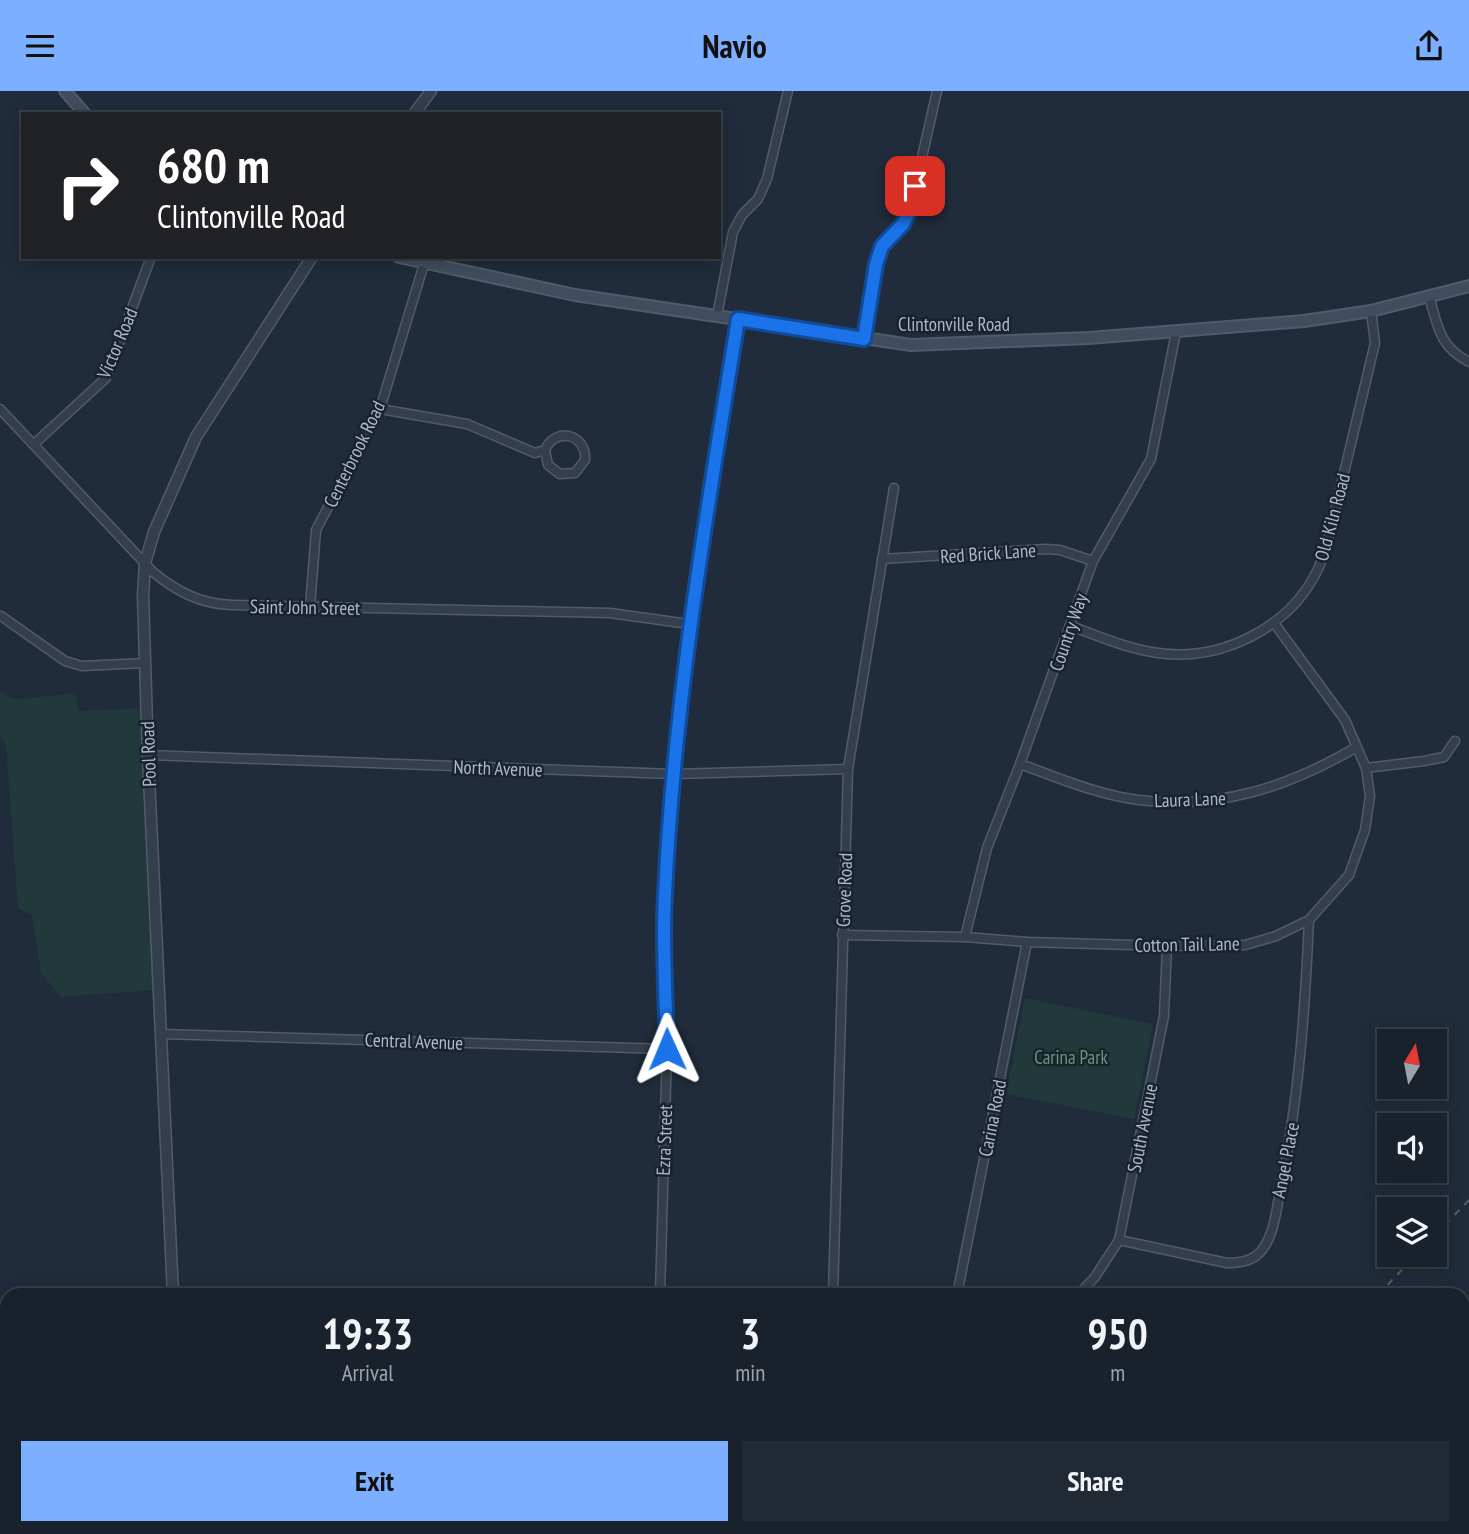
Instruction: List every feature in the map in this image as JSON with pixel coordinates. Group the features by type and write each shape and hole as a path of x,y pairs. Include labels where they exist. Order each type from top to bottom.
{"main road":[{"path":"65,91 83,112"},
{"name":"Clintonville Road","path":"407,259 575,295 909,345 1176,332 1304,321 1371,311 1469,286"}],"street":[{"path":"415,112 431,91"},
{"path":"718,316 733,232 742,215 758,199 767,179 788,91"},
{"path":"864,339 876,264 882,246 903,224 910,210 937,91"},
{"name":"Victor Road","path":"34,444 106,378 150,259"},
{"name":"Pool Road","path":"173,1288 148,755 143,595 145,563 154,532 197,437 311,259"},
{"name":"Centerbrook Road","path":"310,607 316,530 380,409 424,264"},
{"path":"1429,296 1442,339 1453,353 1469,362"},
{"name":"Old Kiln Road","path":"1071,626 1141,650 1176,655 1213,651 1236,644 1274,623 1292,606 1318,569 1327,544 1375,343 1371,311"},
{"name":"Ezra Street","path":"660,1288 667,1049 665,897 673,774 689,624 738,319"},
{"name":"Country Way","path":"965,937 987,848 1093,561 1151,459 1176,332"},
{"name":"Saint John Street","path":"0,409 145,563 171,586 204,601 226,605 610,613 689,624"},
{"path":"380,409 467,424 535,453 545,450 557,436 570,436 576,438 584,448 585,460 575,473 560,474 548,465 545,450"},
{"name":"Grove Road","path":"833,1288 848,769 894,488"},
{"name":"Red Brick Lane","path":"882,559 1046,549 1060,550 1093,561"},
{"path":"1,615 65,661 82,666 145,663"},
{"name":"Cotton Tail Lane","path":"842,935 965,937 1027,942 1167,946 1245,944 1276,936 1309,920 1349,876 1365,829 1370,796 1366,768 1345,720 1274,623"},
{"path":"1366,768 1444,757 1455,741"},
{"name":"Laura Lane","path":"1020,764 1101,792 1138,800 1180,803 1237,797 1277,786 1320,768 1355,748"},
{"name":"North Avenue","path":"148,755 673,774 848,769"},
{"name":"Angel Place","path":"1119,1240 1227,1263 1240,1263 1258,1255 1271,1234 1295,1111 1304,1026 1309,920"},
{"name":"Carina Road","path":"958,1288 1027,942"},
{"name":"South Avenue","path":"1085,1288 1096,1277 1119,1240 1164,1016 1167,946"},
{"name":"Central Avenue","path":"161,1034 667,1049"}],"green space":[{"path":"0,691 13,700 75,693 79,711 143,708 154,990 61,997 41,973 32,915 18,908 6,744 0,736"},
{"name":"Carina Park","path":"1025,998 1153,1024 1134,1119 1006,1094"}],"railway":[{"path":"1447,1223 1469,1200"},
{"path":"1385,1288 1405,1267"}],"route":[{"path":"667,1049 665,897 673,774 689,624 738,319 864,339 876,264 882,246 903,224 910,210 915,186"}]}
